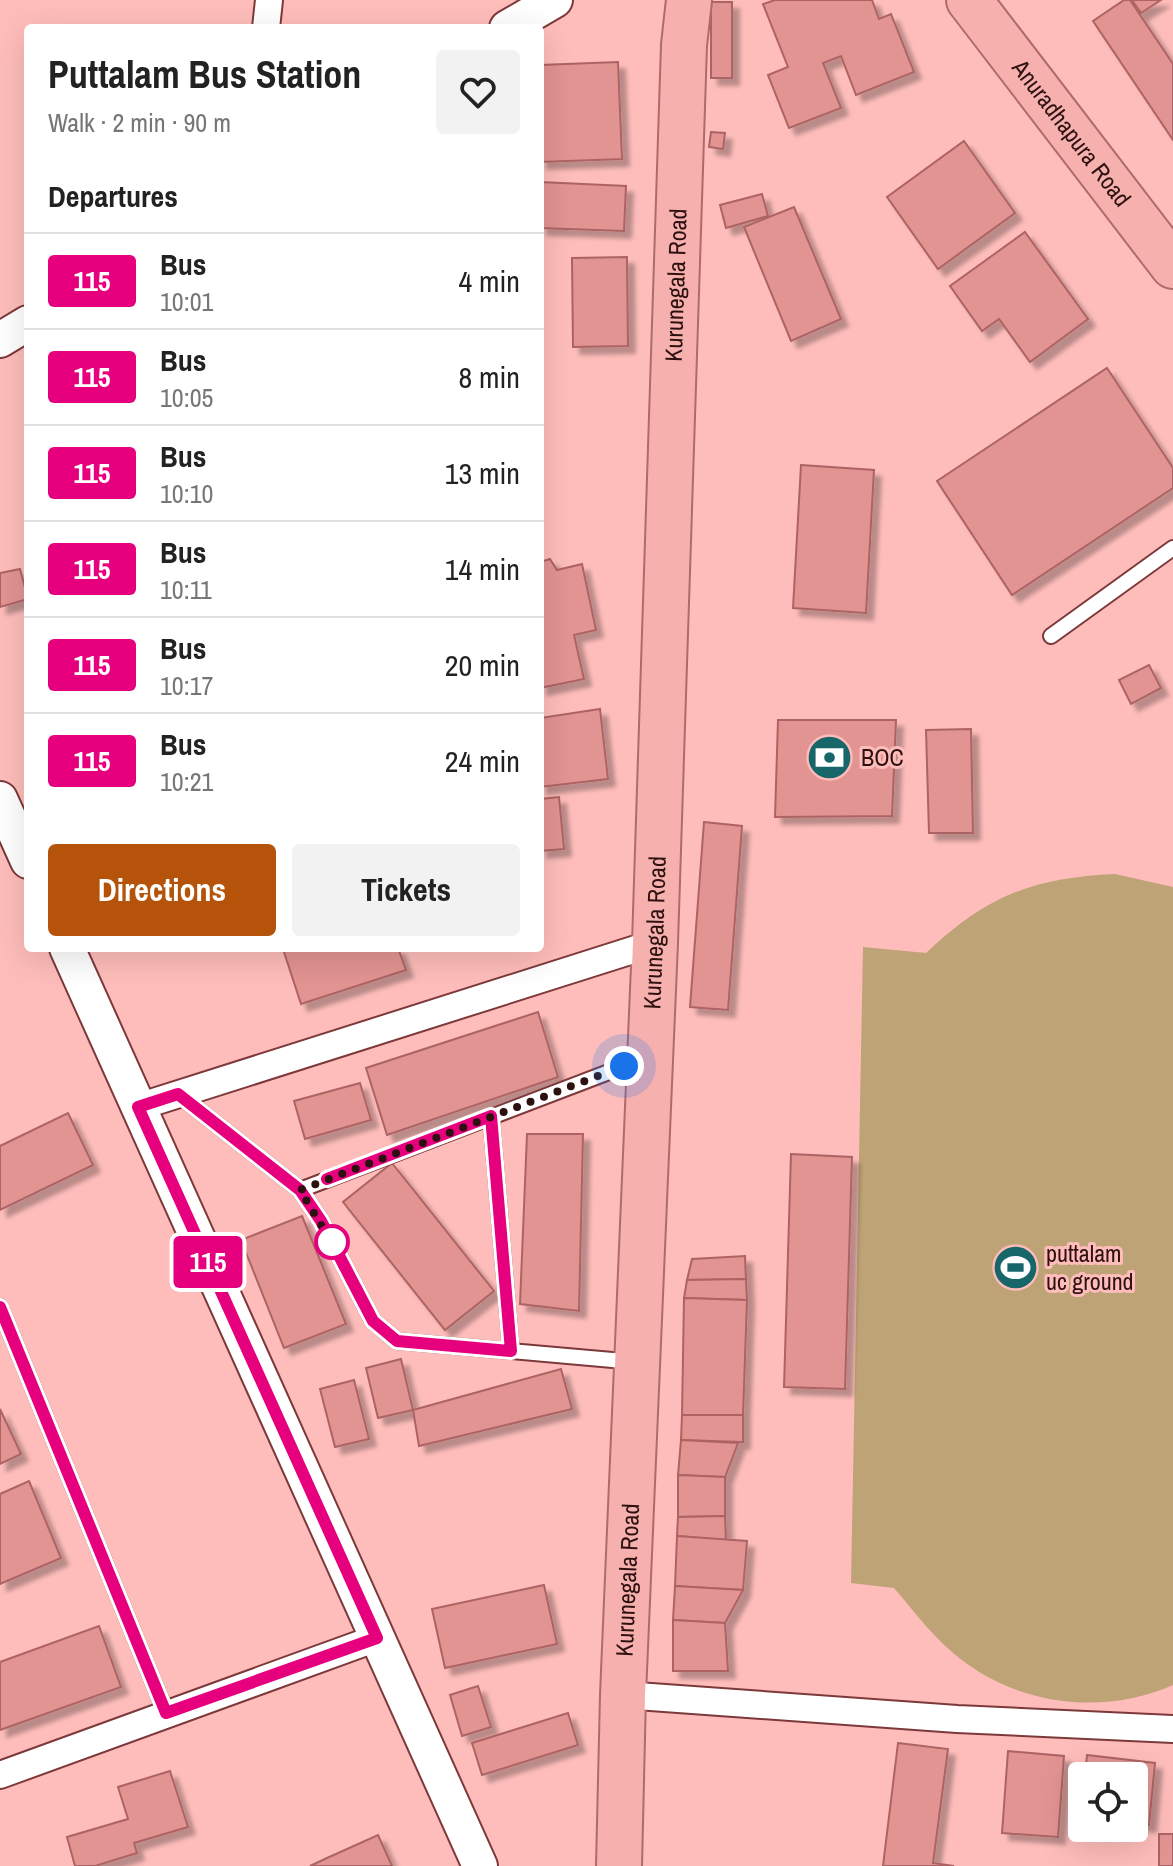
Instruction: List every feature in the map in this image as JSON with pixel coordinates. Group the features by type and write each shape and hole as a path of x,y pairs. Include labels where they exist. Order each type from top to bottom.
{"highway":[{"name":"Kurunegala Road","path":"619,1866 623,1695 655,943 684,45 689,0"},
{"name":"Anuradhapura Road","path":"969,0 1173,266"}],"street":[{"path":"266,24 269,0"},
{"path":"514,24 555,0"},
{"path":"0,340 24,325"},
{"path":"0,799 24,852"},
{"path":"138,1107 655,943"},
{"path":"69,952 480,1866"},
{"path":"0,1775 377,1638"},
{"path":"623,1695 957,1719 1173,1729"}],"lane":[{"path":"1051,636 1173,548"},
{"path":"300,1190 650,1056"},
{"path":"178,1094 300,1190 321,1221 373,1321 397,1341 637,1362"},
{"path":"491,1116 511,1351"},
{"path":"0,1307 166,1713"}],"shaded area":[{"name":"puttalam uc ground","path":"1115,874 1173,887 1173,1685 1145,1695 1087,1703 1029,1694 1002,1684 952,1652 894,1588 851,1583 863,947 926,953 969,917 1012,894 1059,880"}],"building":[{"path":"775,0 872,0 879,19 891,14 914,72 856,95 841,56 823,63 841,108 789,128 768,75 788,67 763,4"},
{"path":"1124,0 1130,0 1173,64 1173,140 1093,21"},
{"path":"1132,0 1161,0 1141,13"},
{"path":"711,2 732,2 732,78 711,78"},
{"path":"618,62 622,159 544,162 544,65"},
{"path":"711,132 725,133 723,149 709,147"},
{"path":"964,141 1015,213 938,269 887,197"},
{"path":"544,182 626,186 624,231 544,228"},
{"path":"762,194 768,216 726,228 720,205"},
{"path":"794,207 841,319 791,341 744,227"},
{"path":"1025,232 1088,319 1030,362 999,319 982,331 950,286"},
{"path":"627,257 628,346 573,347 572,258"},
{"path":"1107,368 1173,468 1173,488 1012,595 937,481"},
{"path":"801,465 874,470 866,613 793,608"},
{"path":"550,559 557,570 582,564 596,630 574,635 584,679 544,687 544,561"},
{"path":"20,569 24,600 0,607 0,573"},
{"path":"1149,665 1161,688 1131,704 1119,680"},
{"path":"600,709 608,779 544,787 544,717"},
{"path":"778,720 896,720 892,816 775,817"},
{"path":"971,729 973,833 929,833 926,730"},
{"path":"559,797 564,849 544,851 544,799"},
{"path":"704,822 742,826 728,1010 690,1007"},
{"path":"284,952 399,952 406,970 301,1004"},
{"path":"538,1012 558,1077 387,1135 366,1068"},
{"path":"360,1083 371,1120 305,1139 294,1101"},
{"path":"68,1113 93,1165 0,1210 0,1146"},
{"path":"527,1134 583,1134 579,1311 520,1304"},
{"path":"791,1154 852,1157 845,1389 784,1387"},
{"path":"392,1163 494,1291 445,1330 343,1202"},
{"path":"302,1216 346,1324 284,1348 241,1240"},
{"path":"745,1256 746,1279 687,1280 692,1259"},
{"path":"746,1279 747,1300 684,1298 687,1280"},
{"path":"684,1298 747,1300 743,1415 682,1415"},
{"path":"401,1359 413,1410 378,1418 366,1368"},
{"path":"561,1369 572,1409 419,1446 413,1410"},
{"path":"354,1380 369,1439 335,1447 320,1389"},
{"path":"0,1409 21,1454 0,1464"},
{"path":"682,1415 743,1415 743,1442 681,1440"},
{"path":"681,1440 738,1443 725,1477 678,1475"},
{"path":"678,1475 725,1477 725,1516 678,1517"},
{"path":"29,1481 61,1558 0,1584 0,1494"},
{"path":"725,1516 726,1540 677,1536 678,1517"},
{"path":"677,1536 747,1541 743,1590 675,1586"},
{"path":"544,1585 557,1644 445,1668 432,1609"},
{"path":"675,1586 743,1590 725,1623 673,1620"},
{"path":"673,1620 725,1623 728,1671 673,1671"},
{"path":"99,1626 121,1687 0,1730 0,1662"},
{"path":"478,1686 491,1727 462,1736 450,1695"},
{"path":"568,1713 578,1745 482,1775 472,1743"},
{"path":"898,1743 948,1749 933,1863 954,1866 883,1866"},
{"path":"1008,1751 1064,1756 1058,1837 1002,1833"},
{"path":"1087,1755 1146,1762 1086,1762"},
{"path":"1148,1762 1155,1763 1148,1825"},
{"path":"170,1771 188,1827 134,1843 137,1853 95,1866 75,1866 67,1837 128,1819 118,1787"},
{"path":"1159,1834 1173,1834 1173,1866 1159,1866"},
{"path":"378,1835 392,1866 310,1866 327,1858"}],"bus line":[{"name":"115","path":"0,1307 166,1713 377,1638 138,1107 178,1094 300,1190 321,1221 373,1321 397,1341 511,1351 491,1116 327,1179"}],"place":[{"name":"BOC","path":"830,758"},
{"name":"puttalam uc ground","path":"1015,1268"}],"route":[{"path":"332,1242 334,1246 300,1190 624,1066"}]}
